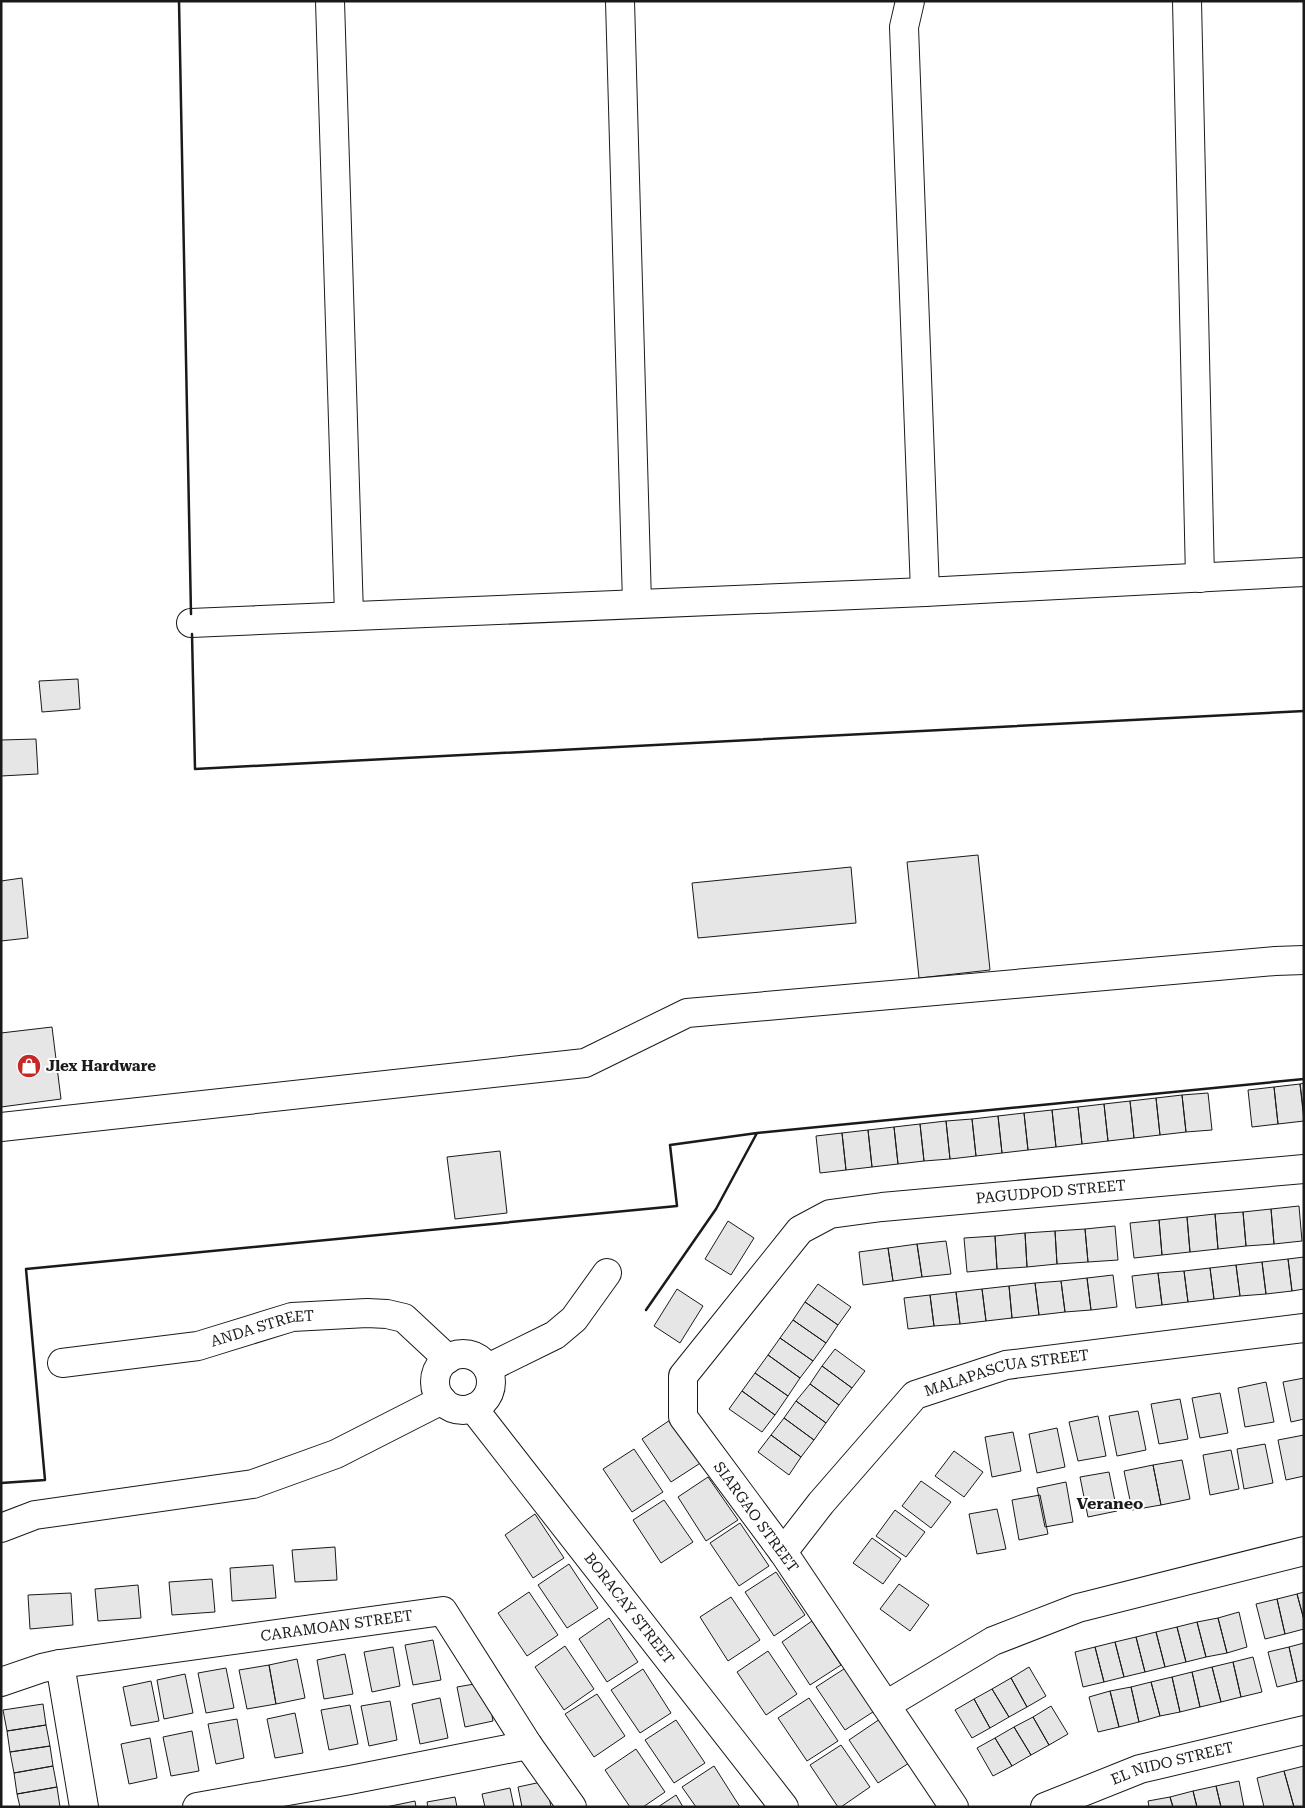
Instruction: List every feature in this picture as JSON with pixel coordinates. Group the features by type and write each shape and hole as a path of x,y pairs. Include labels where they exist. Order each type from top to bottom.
{"street":[{"path":"330,1 349,616"},
{"path":"620,1 637,603"},
{"path":"910,1 904,27 925,592"},
{"path":"1187,1 1200,578"},
{"path":"191,623 925,592 1304,572"},
{"path":"1,1127 585,1063 687,1013 1304,960"},
{"name":"PAGUDPOD STREET","path":"800,1230 830,1214 882,1207 1304,1169"},
{"name":"SIARGAO STREET","path":"800,1230 683,1376 683,1417 783,1552 954,1807"},
{"path":"488,1368 555,1335 574,1319 607,1273"},
{"name":"ANDA STREET","path":"62,1362 198,1346 292,1317 367,1313 387,1314 404,1318 448,1359"},
{"name":"MALAPASCUA STREET","path":"783,1552 820,1503 915,1395 1006,1365 1304,1328"},
{"path":"456,1355 474,1356 488,1368 491,1377 491,1387 488,1396 482,1403 473,1408 456,1409 442,1400 437,1392 437,1374 441,1365 456,1355"},
{"path":"1,1528 35,1515 253,1484 336,1454 442,1400"},
{"name":"BORACAY STREET","path":"473,1408 784,1807"},
{"path":"1,1510 35,1515"},
{"path":"886,1706 993,1641 1078,1608 1304,1552"},
{"name":"CARAMOAN STREET","path":"1,1682 60,1664 443,1611 528,1745 572,1807"},
{"path":"60,1664 84,1807"},
{"name":"EL NIDO STREET","path":"1045,1807 1140,1769 1304,1730"},
{"path":"197,1807 350,1780 528,1745"}],"building":[{"path":"78,679 80,709 42,712 39,681"},
{"path":"36,739 38,774 1,776 1,740"},
{"path":"978,855 990,970 919,978 907,862"},
{"path":"851,867 856,923 698,938 692,883"},
{"path":"22,878 28,938 1,941 1,881"},
{"name":"Jlex Hardware","path":"52,1027 61,1099 1,1107 1,1033"},
{"path":"1304,1083 1304,1115 1300,1084"},
{"path":"1300,1084 1304,1121 1278,1124 1274,1087"},
{"path":"1274,1087 1278,1124 1252,1127 1248,1090"},
{"path":"1208,1093 1212,1130 1186,1132 1182,1095"},
{"path":"1182,1095 1186,1132 1160,1135 1156,1098"},
{"path":"1156,1098 1160,1135 1134,1138 1130,1101"},
{"path":"1130,1101 1134,1138 1108,1141 1104,1104"},
{"path":"1104,1104 1108,1141 1082,1144 1078,1107"},
{"path":"1078,1107 1082,1144 1056,1147 1052,1110"},
{"path":"1052,1110 1056,1147 1028,1150 1024,1113"},
{"path":"1024,1113 1028,1150 1002,1153 998,1116"},
{"path":"998,1116 1002,1153 976,1156 972,1119"},
{"path":"972,1119 976,1156 950,1159 946,1121"},
{"path":"946,1121 950,1159 924,1161 920,1124"},
{"path":"920,1124 924,1161 898,1164 894,1127"},
{"path":"894,1127 898,1164 872,1167 868,1130"},
{"path":"868,1130 872,1167 846,1170 842,1133"},
{"path":"842,1133 846,1170 820,1173 816,1136"},
{"path":"500,1151 507,1213 455,1219 447,1157"},
{"path":"1299,1206 1302,1241 1274,1244 1271,1209"},
{"path":"1271,1209 1274,1244 1246,1246 1243,1212"},
{"path":"1243,1212 1246,1246 1218,1249 1215,1214"},
{"path":"1215,1214 1218,1249 1190,1252 1187,1217"},
{"path":"1187,1217 1190,1252 1162,1255 1159,1220"},
{"path":"1159,1220 1162,1255 1134,1258 1130,1223"},
{"path":"728,1221 754,1238 731,1275 705,1259"},
{"path":"1115,1226 1118,1260 1088,1262 1085,1229"},
{"path":"1085,1229 1088,1262 1057,1264 1055,1231"},
{"path":"1055,1231 1057,1264 1027,1267 1025,1233"},
{"path":"1025,1233 1027,1267 997,1269 995,1236"},
{"path":"995,1236 997,1269 967,1272 964,1238"},
{"path":"946,1241 951,1274 922,1277 917,1244"},
{"path":"917,1244 922,1277 893,1281 888,1248"},
{"path":"888,1248 893,1281 863,1285 859,1252"},
{"path":"1304,1257 1304,1289 1292,1291 1288,1259"},
{"path":"1288,1259 1292,1291 1266,1294 1262,1262"},
{"path":"1262,1262 1266,1294 1240,1296 1236,1265"},
{"path":"1236,1265 1240,1296 1214,1299 1210,1268"},
{"path":"1210,1268 1214,1299 1188,1302 1184,1271"},
{"path":"1184,1271 1188,1302 1162,1305 1158,1273"},
{"path":"1158,1273 1162,1305 1136,1308 1132,1276"},
{"path":"1113,1275 1117,1307 1091,1310 1087,1278"},
{"path":"1087,1278 1091,1310 1065,1312 1061,1281"},
{"path":"1061,1281 1065,1312 1039,1315 1035,1283"},
{"path":"1035,1283 1039,1315 1012,1318 1009,1286"},
{"path":"818,1284 851,1307 838,1325 805,1302"},
{"path":"1009,1286 1012,1318 986,1321 982,1289"},
{"path":"677,1289 703,1306 680,1343 654,1326"},
{"path":"982,1289 986,1321 960,1324 956,1292"},
{"path":"956,1292 960,1324 934,1326 930,1295"},
{"path":"930,1295 934,1326 908,1329 904,1298"},
{"path":"805,1302 838,1325 826,1343 793,1320"},
{"path":"793,1320 826,1343 813,1361 780,1338"},
{"path":"780,1338 813,1361 800,1378 768,1355"},
{"path":"835,1349 865,1371 852,1388 822,1366"},
{"path":"768,1355 800,1378 788,1396 755,1373"},
{"path":"822,1366 852,1388 839,1405 810,1384"},
{"path":"755,1373 788,1396 775,1415 742,1391"},
{"path":"1304,1378 1304,1419 1291,1422 1283,1382"},
{"path":"1266,1382 1274,1422 1245,1427 1238,1388"},
{"path":"810,1384 839,1405 826,1423 796,1401"},
{"path":"742,1391 775,1415 762,1432 729,1409"},
{"path":"1220,1393 1228,1433 1200,1438 1192,1398"},
{"path":"1180,1399 1188,1439 1159,1444 1151,1404"},
{"path":"796,1401 826,1423 814,1440 784,1418"},
{"path":"1138,1411 1146,1450 1117,1456 1109,1416"},
{"path":"1098,1416 1106,1456 1078,1461 1069,1422"},
{"path":"673,1418 702,1462 671,1482 642,1439"},
{"path":"784,1418 814,1440 801,1457 771,1435"},
{"path":"1057,1428 1065,1467 1037,1473 1029,1434"},
{"path":"1013,1432 1021,1471 992,1477 985,1437"},
{"path":"771,1435 801,1457 789,1475 758,1452"},
{"path":"1304,1435 1304,1476 1286,1480 1278,1440"},
{"path":"1265,1444 1273,1483 1244,1489 1237,1449"},
{"path":"634,1449 663,1492 632,1512 603,1469"},
{"path":"1231,1450 1239,1489 1210,1495 1203,1455"},
{"path":"954,1451 983,1472 964,1497 935,1476"},
{"path":"1182,1460 1190,1499 1161,1505 1153,1465"},
{"path":"1153,1465 1161,1505 1132,1510 1124,1471"},
{"path":"1109,1472 1117,1511 1088,1517 1080,1477"},
{"path":"708,1477 738,1520 706,1541 678,1497"},
{"path":"921,1481 951,1502 931,1528 902,1506"},
{"path":"1066,1482 1073,1522 1045,1527 1037,1488"},
{"path":"1040,1495 1048,1534 1019,1540 1012,1500"},
{"path":"664,1500 693,1542 661,1563 633,1520"},
{"path":"997,1509 1006,1549 977,1554 969,1514"},
{"path":"895,1510 925,1532 906,1557 876,1536"},
{"path":"535,1514 564,1558 533,1578 505,1535"},
{"path":"740,1523 769,1566 739,1586 710,1543"},
{"path":"872,1538 901,1559 883,1584 853,1563"},
{"path":"335,1547 337,1580 295,1582 292,1550"},
{"path":"569,1564 598,1608 567,1628 538,1585"},
{"path":"273,1565 276,1598 232,1601 230,1568"},
{"path":"776,1572 805,1615 774,1636 745,1592"},
{"path":"212,1579 215,1612 172,1615 169,1582"},
{"path":"899,1584 929,1605 910,1631 880,1609"},
{"path":"138,1585 141,1618 98,1621 95,1589"},
{"path":"529,1592 558,1635 527,1656 498,1613"},
{"path":"1304,1592 1304,1620 1297,1594"},
{"path":"71,1593 73,1625 30,1629 28,1595"},
{"path":"1297,1594 1304,1620 1304,1629 1285,1634 1277,1599"},
{"path":"731,1597 760,1640 728,1661 700,1617"},
{"path":"1277,1599 1285,1634 1265,1639 1256,1604"},
{"path":"1239,1612 1247,1647 1227,1653 1218,1618"},
{"path":"609,1618 638,1662 607,1682 579,1639"},
{"path":"1218,1618 1227,1653 1206,1657 1197,1622"},
{"path":"812,1621 841,1665 810,1685 782,1642"},
{"path":"1197,1622 1206,1657 1186,1662 1177,1627"},
{"path":"1177,1627 1186,1662 1165,1667 1156,1632"},
{"path":"1156,1632 1165,1667 1145,1672 1136,1637"},
{"path":"1136,1637 1145,1672 1124,1677 1115,1642"},
{"path":"433,1640 441,1680 413,1685 405,1645"},
{"path":"1115,1642 1124,1677 1104,1682 1095,1647"},
{"path":"1304,1643 1304,1680 1297,1682 1289,1647"},
{"path":"565,1646 594,1689 564,1710 535,1667"},
{"path":"393,1647 400,1686 372,1692 364,1652"},
{"path":"1095,1647 1104,1682 1083,1687 1075,1652"},
{"path":"1289,1647 1297,1682 1277,1687 1268,1652"},
{"path":"768,1651 797,1694 766,1715 737,1672"},
{"path":"345,1654 353,1694 324,1699 317,1660"},
{"path":"1253,1657 1262,1692 1241,1697 1233,1662"},
{"path":"297,1659 305,1698 276,1704 269,1665"},
{"path":"1233,1662 1241,1697 1221,1702 1212,1667"},
{"path":"269,1665 276,1704 247,1709 239,1670"},
{"path":"847,1667 876,1710 845,1730 816,1687"},
{"path":"1029,1667 1046,1696 1027,1707 1011,1678"},
{"path":"1212,1667 1221,1702 1200,1707 1192,1672"},
{"path":"226,1668 234,1708 206,1713 198,1673"},
{"path":"643,1669 671,1713 640,1733 611,1690"},
{"path":"1192,1672 1200,1707 1180,1712 1172,1677"},
{"path":"185,1674 193,1713 164,1719 157,1680"},
{"path":"1172,1677 1180,1712 1160,1716 1151,1682"},
{"path":"1011,1678 1027,1707 1009,1717 992,1689"},
{"path":"151,1681 159,1721 131,1726 123,1687"},
{"path":"486,1682 493,1721 465,1727 457,1687"},
{"path":"1151,1682 1160,1716 1139,1722 1131,1687"},
{"path":"1131,1687 1139,1722 1119,1727 1110,1691"},
{"path":"992,1689 1009,1717 990,1728 974,1699"},
{"path":"1110,1691 1119,1727 1098,1732 1089,1697"},
{"path":"597,1694 625,1736 594,1757 565,1714"},
{"path":"440,1698 448,1738 420,1744 412,1704"},
{"path":"809,1698 838,1741 807,1761 778,1718"},
{"path":"974,1699 990,1728 972,1738 955,1710"},
{"path":"390,1701 397,1740 369,1746 361,1706"},
{"path":"43,1704 46,1725 7,1731 3,1710"},
{"path":"350,1705 358,1744 329,1750 321,1710"},
{"path":"1051,1706 1068,1734 1049,1745 1033,1717"},
{"path":"295,1713 303,1753 275,1758 267,1719"},
{"path":"1033,1717 1049,1745 1031,1755 1014,1727"},
{"path":"237,1719 244,1758 216,1764 208,1724"},
{"path":"880,1719 909,1763 878,1783 849,1740"},
{"path":"676,1720 705,1763 674,1783 645,1740"},
{"path":"46,1725 50,1746 10,1752 7,1731"},
{"path":"1014,1727 1031,1755 1012,1766 995,1738"},
{"path":"192,1731 199,1771 171,1776 163,1737"},
{"path":"150,1738 157,1778 129,1784 121,1744"},
{"path":"995,1738 1012,1766 993,1776 977,1748"},
{"path":"841,1745 870,1787 841,1807 838,1807 810,1765"},
{"path":"50,1746 53,1766 14,1773 10,1752"},
{"path":"636,1749 665,1792 643,1807 630,1807 605,1770"},
{"path":"53,1766 57,1787 17,1794 14,1773"},
{"path":"714,1766 740,1807 696,1807 682,1787"},
{"path":"1304,1766 1304,1807 1294,1807 1284,1771"},
{"path":"1284,1771 1294,1807 1264,1807 1257,1778"},
{"path":"546,1781 551,1807 522,1807 518,1787"},
{"path":"1239,1781 1244,1807 1221,1807 1216,1786"},
{"path":"1216,1786 1221,1807 1197,1807 1193,1791"},
{"path":"57,1787 60,1807 20,1807 17,1794"},
{"path":"510,1788 514,1807 485,1807 482,1794"},
{"path":"1193,1791 1197,1807 1173,1807 1170,1797"},
{"path":"676,1795 683,1807 658,1807"},
{"path":"455,1797 457,1807 428,1807 427,1802"},
{"path":"1170,1797 1173,1807 1149,1807 1148,1801"},
{"path":"415,1801 416,1807 386,1807"}],"wall":[{"path":"179,1 191,614"},
{"path":"192,634 195,769 1304,711"},
{"path":"1,1483 45,1480 26,1269 677,1206 670,1145 757,1133 1304,1079"},
{"path":"646,1310 716,1209 757,1133"}],"place":[{"name":"Jlex Hardware","path":"29,1066"}],"district":[{"name":"Veraneo","path":"1110,1503"}]}
